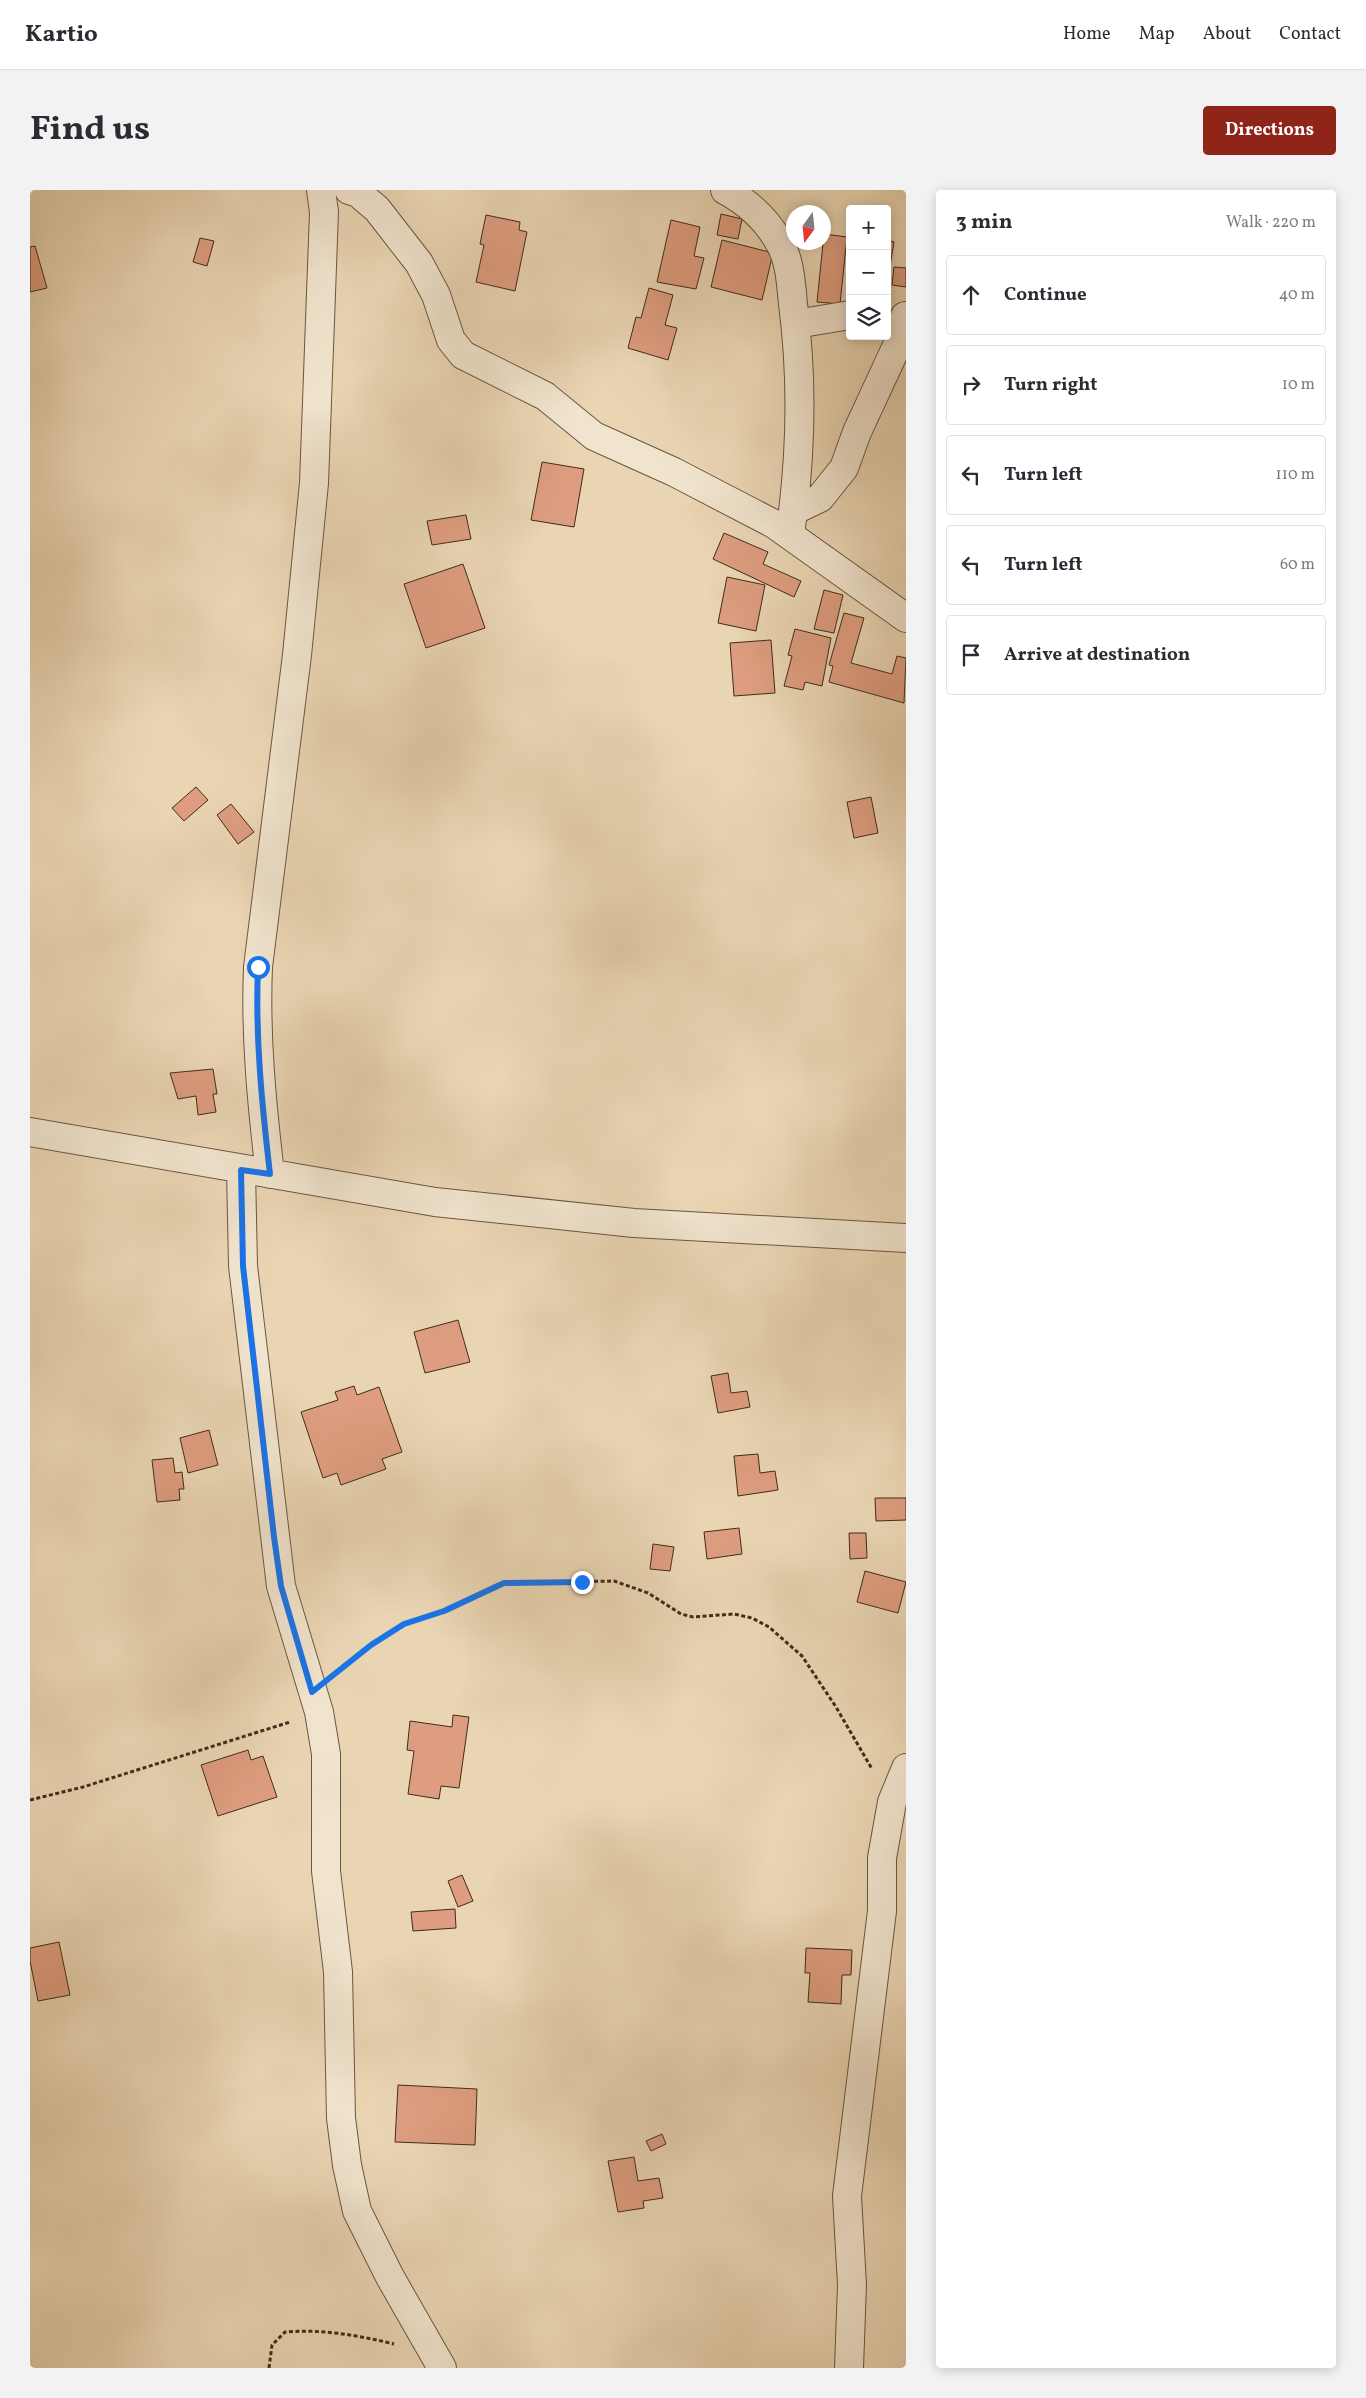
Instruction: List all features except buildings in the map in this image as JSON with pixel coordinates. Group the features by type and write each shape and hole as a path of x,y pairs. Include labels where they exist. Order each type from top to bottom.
{"street":[{"path":"270,1174 262,1108 256,1018 258,967 297,655 307,536 314,483 324,212 321,190"},
{"path":"349,190 358,193 377,209 419,263 436,295 451,340 463,355 545,396 594,436 719,494 774,524 791,522 820,498 844,468 857,432 901,337 899,316"},
{"path":"725,190 753,209 780,242 789,269 796,324 800,433 791,522"},
{"path":"796,324 846,316"},
{"path":"791,522 906,618"},
{"path":"30,1132 241,1170 435,1202 615,1221 811,1234 906,1238"},
{"path":"241,1170 243,1266 281,1586 316,1702 326,1754 326,1871 338,1972 341,2118 347,2165 357,2212 390,2277 439,2361"},
{"path":"849,2368 852,2285 847,2196 866,2029 875,1979 882,1911 882,1858 892,1802 906,1768"}],"path":[{"path":"30,1800 83,1787 316,1702 371,1645 404,1624 444,1611 504,1583 614,1581 648,1593 681,1614 692,1617 734,1614 752,1618 769,1627 802,1656 836,1707 892,1802"},
{"path":"269,2368 272,2345 285,2332 311,2330 362,2336 439,2361"}],"route":[{"path":"258,967 256,1018 262,1108 270,1174 241,1170 243,1266 281,1586 312,1692 371,1645 404,1624 444,1611 504,1583 582,1582"}]}
